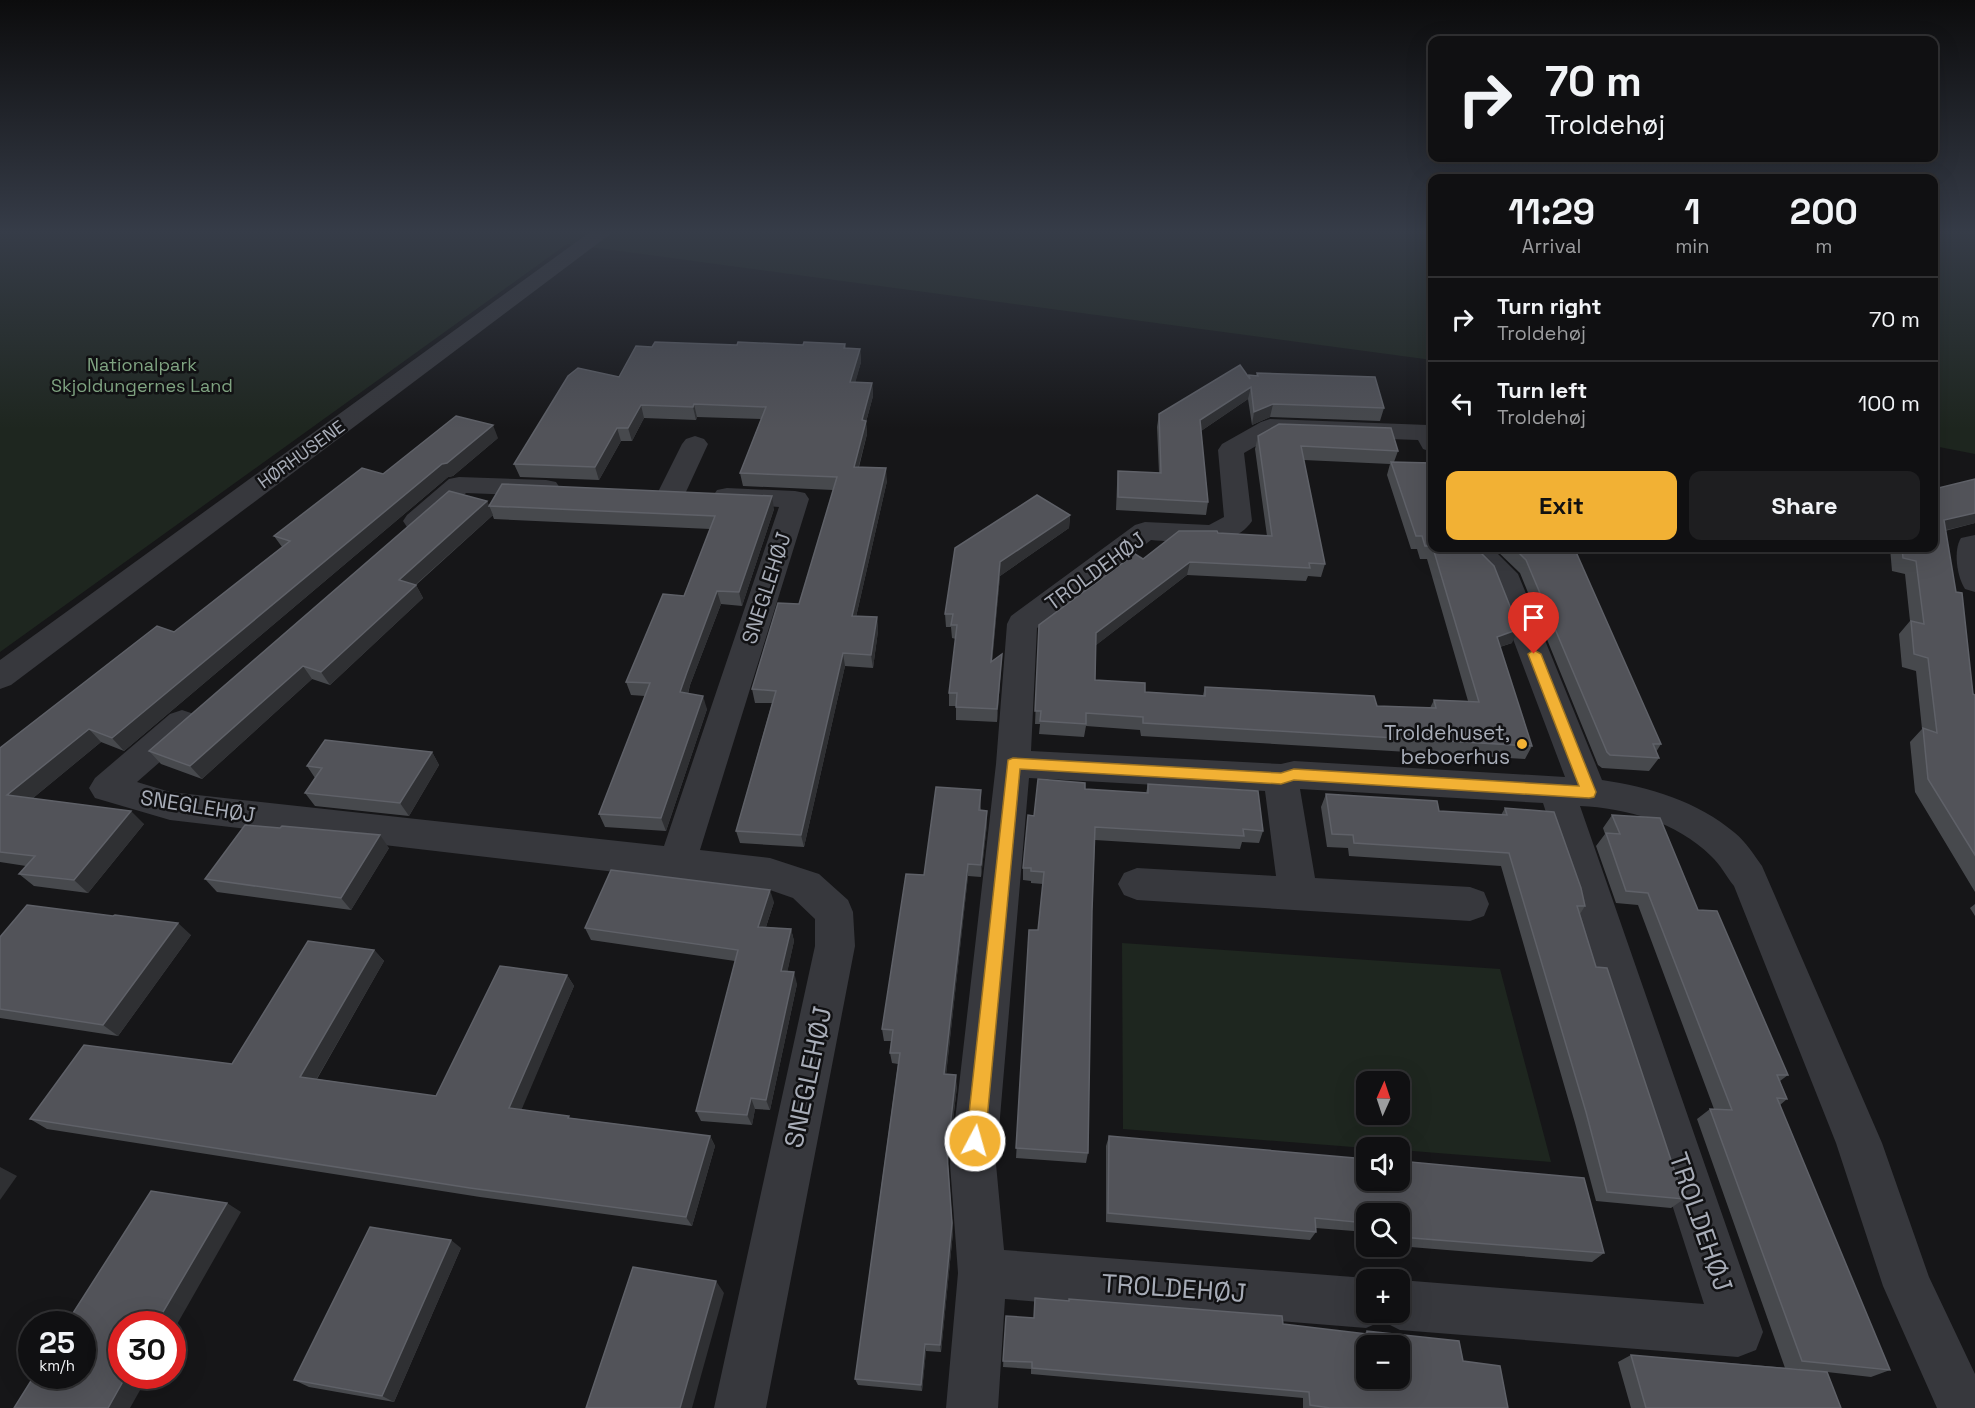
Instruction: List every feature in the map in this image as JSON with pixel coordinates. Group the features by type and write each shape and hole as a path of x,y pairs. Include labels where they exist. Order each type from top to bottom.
{"street":[{"name":"HØRHUSENE","path":"0,676 514,298"},
{"name":"TROLDEHØJ","path":"972,1408 982,1272 973,1164 1013,764 1022,624 1145,531 1214,534 1238,520 1231,450 1270,427 1428,433"},
{"path":"672,494 695,444"},
{"path":"396,539 459,485 577,490"},
{"name":"SNEGLEHØJ","path":"636,492 795,499 677,863"},
{"path":"1975,544 1971,545 1975,582"},
{"name":"TROLDEHØJ","path":"1410,1306 1738,1332 1573,792 1503,574 1479,552"},
{"name":"SNEGLEHØJ","path":"206,702 107,788 170,806 770,874 806,886 834,912 835,946 740,1408"},
{"path":"1013,764 1281,778 1294,775 1573,792 1641,800 1688,819 1724,845 1749,877 1858,1143 1908,1286 1964,1408"},
{"path":"1281,778 1299,894"},
{"path":"1137,884 1470,904"},
{"name":"TROLDEHØJ","path":"982,1272 1356,1302"}],"green space":[{"name":"Nationalpark Skjoldungernes Land","path":"0,298 492,298 0,652"},
{"path":"967,298 1428,298 1428,359"},
{"path":"1938,298 1975,298 1975,454 1938,447"},
{"path":"1122,943 1500,969 1551,1162 1410,1151 1410,1137 1356,1137 1356,1147 1123,1129"}],"building":[{"path":"655,342 737,345 738,342 845,344 844,348 860,349 850,382 872,383 862,420 866,421 854,467 886,468 852,616 877,617 871,655 843,653 801,835 736,831 776,691 752,689 778,603 799,604 837,477 740,473 766,407 694,404 693,407 641,405 628,428 617,428 595,467 514,464 568,376 578,368 619,377 636,346 652,347"},
{"path":"1240,365 1250,379 1249,375 1258,376 1257,373 1375,377 1384,408 1273,404 1254,412 1251,387 1200,420 1208,502 1118,497 1118,471 1161,473 1159,414"},
{"path":"456,416 493,425 447,463 442,464 112,738 89,729 7,795 131,811 74,880 19,874 35,856 0,852 0,748 157,626 174,632 290,541 274,536 362,468 383,474"},
{"path":"1279,424 1391,428 1398,451 1301,446 1325,564 1309,563 1310,568 1190,562 1096,633 1095,680 1145,683 1145,692 1205,696 1205,687 1374,696 1377,706 1436,708 1434,700 1479,702 1434,552 1480,552 1494,566 1519,629 1497,637 1532,746 1143,723 1143,717 1086,713 1086,724 1040,721 1041,711 1035,711 1039,625 1135,554 1143,559 1179,531 1217,531 1218,533 1272,536 1258,436"},
{"path":"1391,462 1428,463 1428,546 1425,546 1422,536 1416,536"},
{"path":"1975,479 1975,513 1944,520 1956,592 1962,593 1973,694 1975,695 1975,855 1928,779 1923,728 1937,733 1928,658 1914,654 1911,621 1924,624 1916,561 1903,558 1902,552 1938,552 1938,488"},
{"path":"502,484 772,496 739,592 717,591 680,692 703,696 661,818 599,814 650,683 626,682 663,594 684,596 715,516 489,506"},
{"path":"449,491 487,501 399,580 416,585 321,672 303,666 190,766 149,751"},
{"path":"1037,495 1070,515 1000,562 991,662 1002,654 997,709 956,707 957,693 949,693 957,625 951,625 953,614 945,614 955,548"},
{"path":"1518,552 1576,552 1661,744 1653,744 1659,758 1610,755 1607,752 1526,560"},
{"path":"325,740 432,752 400,803 305,793 322,768 307,766"},
{"path":"1038,779 1085,783 1085,789 1148,793 1148,784 1258,791 1263,831 1243,829 1244,836 1095,827 1088,1153 1016,1148 1029,930 1038,930 1044,872 1023,868 1028,815 1034,816"},
{"path":"936,787 981,790 979,810 987,811 981,865 968,864 944,1074 956,1075 947,1154 952,1223 940,1345 925,1344 921,1385 855,1379 900,1053 890,1053 893,1030 882,1029 906,874 924,875"},
{"path":"1326,794 1437,801 1439,811 1507,815 1505,808 1554,812 1581,888 1585,906 1577,906 1596,967 1607,968 1684,1199 1607,1192 1586,1112 1509,853 1354,843 1353,835 1332,834"},
{"path":"1612,815 1660,818 1698,910 1717,911 1788,1075 1777,1075 1787,1099 1777,1098 1890,1370 1802,1361 1710,1109 1732,1110 1648,893 1626,891 1606,833 1620,834"},
{"path":"245,825 380,835 341,898 205,879"},
{"path":"611,870 770,890 758,927 791,929 781,971 794,972 766,1100 751,1098 747,1115 696,1111 738,950 585,928"},
{"path":"27,905 178,923 103,1025 0,1009 0,937"},
{"path":"308,941 374,950 300,1077 436,1096 500,966 567,975 509,1108 710,1136 686,1217 470,1188 30,1119 84,1045 232,1064"},
{"path":"1109,1136 1356,1158 1356,1191 1410,1191 1410,1162 1584,1178 1604,1253 1410,1238 1410,1203 1356,1203 1356,1222 1315,1218 1316,1232 1108,1213"},
{"path":"151,1191 227,1203 164,1311 108,1311 108,1389 119,1389 108,1408 14,1408 26,1389 96,1389 96,1311 74,1311"},
{"path":"370,1227 451,1240 382,1396 294,1380"},
{"path":"633,1267 716,1281 680,1408 586,1408"},
{"path":"1035,1298 1069,1301 1069,1299 1282,1316 1283,1324 1367,1334 1367,1331 1404,1335 1356,1335 1356,1389 1410,1389 1410,1336 1459,1341 1463,1361 1500,1366 1508,1408 1330,1408 1310,1405 1309,1392 1032,1368 1032,1362 1003,1361 1006,1316 1034,1318"},
{"path":"1631,1355 1827,1372 1841,1408 1646,1408"}],"place":[{"name":"Troldehuset, beboerhus","path":"1522,744"}],"route":[{"path":"975,1141 1013,764 1281,778 1294,775 1589,792 1534,654"}]}
